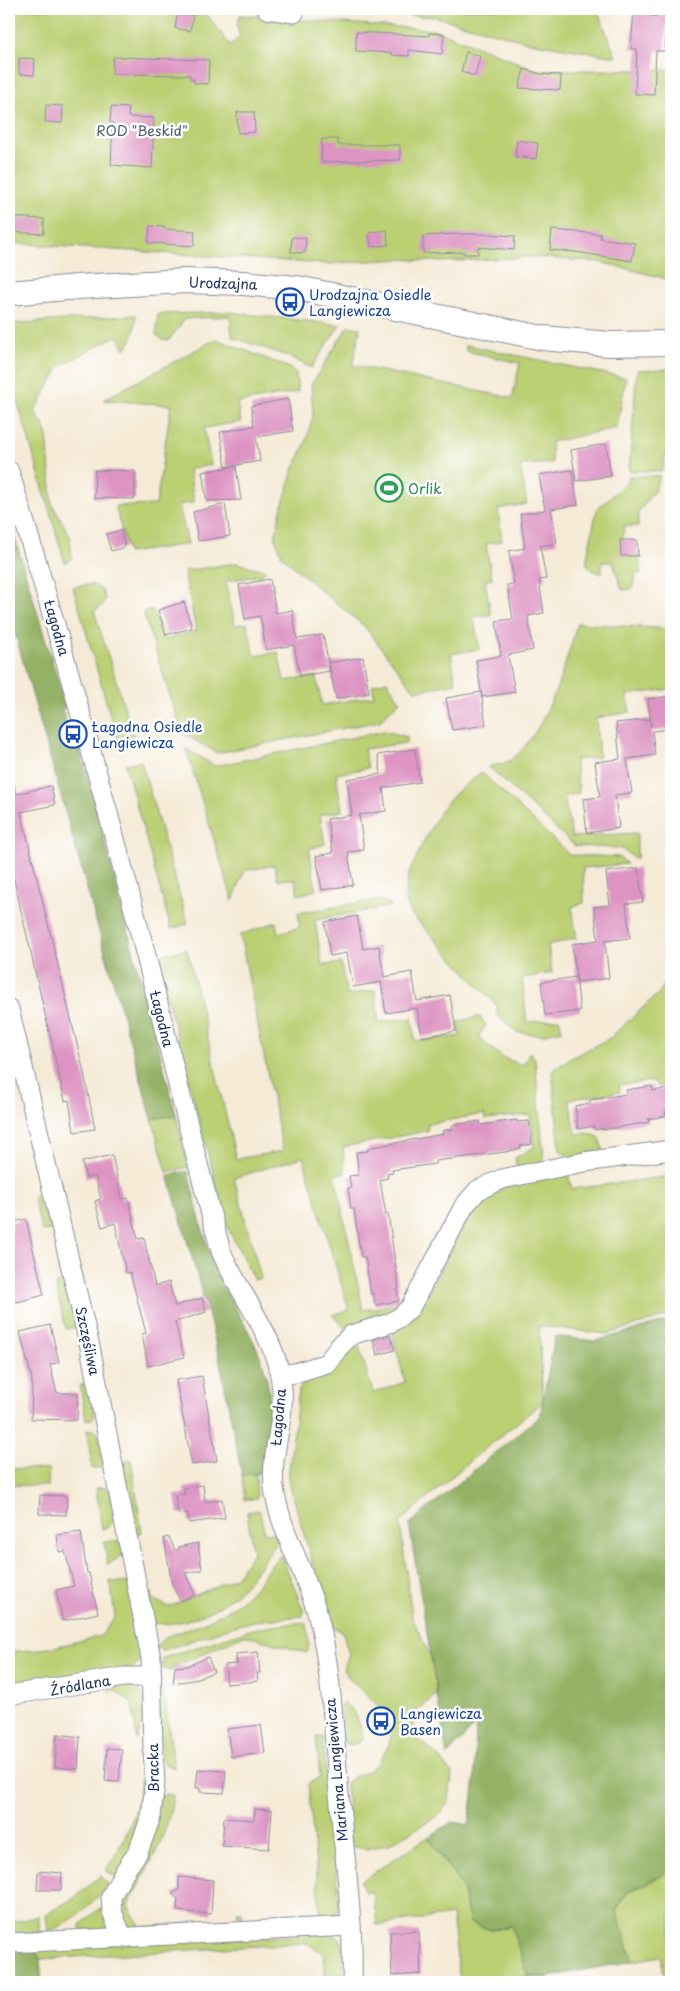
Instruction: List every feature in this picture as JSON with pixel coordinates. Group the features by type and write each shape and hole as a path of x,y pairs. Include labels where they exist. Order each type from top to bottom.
{"street":[{"path":"267,9 294,13"},
{"name":"Urodzajna","path":"9,293 186,281 243,282 296,288 543,338 609,344 671,343"},
{"name":"Łagodna","path":"9,471 82,715 144,948 221,1251 227,1267 264,1332 280,1375 282,1406 273,1472 275,1494 282,1521 298,1562"},
{"name":"Szczęśliwa","path":"9,1009 90,1347 147,1634 152,1677"},
{"path":"280,1375 295,1373 327,1363 339,1346 351,1335 390,1323 410,1308 464,1206 478,1190 502,1179 584,1162 671,1150"},
{"name":"Mariana Langiewicza","path":"298,1562 310,1589 318,1617 327,1664 351,1926 352,1982"},
{"name":"Źródlana","path":"9,1695 124,1677 152,1677"},
{"name":"Bracka","path":"122,1937 112,1910 111,1897 124,1872 138,1852 150,1817 155,1783 152,1749 152,1677"},
{"path":"9,1942 351,1926"}],"green space":[{"name":"ROD \"Beskid\"","path":"9,9 187,9 205,12 230,45 240,37 237,25 240,15 436,30 537,70 671,70 671,280 600,262 534,257 440,262 399,259 328,264 9,243"},
{"path":"395,9 597,9 616,57 528,42 436,17 391,14"},
{"path":"230,312 340,325 311,368 290,357 232,337 230,316 185,319 169,340 163,340 156,335 158,314"},
{"path":"136,315 132,338 125,349 118,335 60,366 35,411 47,432 52,504 70,536 72,558 65,563 9,372 9,324"},
{"path":"348,326 360,328 353,365 512,398 520,363 466,351 466,345 626,378 617,428 551,442 552,463 520,465 527,504 498,509 502,541 486,544 492,579 485,581 491,615 473,617 480,649 451,654 456,683 415,691 364,626 282,556 275,538 293,470 306,442 313,416 311,385"},
{"path":"216,339 288,367 296,373 298,392 237,403 241,422 204,428 211,465 189,469 194,502 179,505 188,544 128,553 115,506 156,505 171,405 103,400"},
{"path":"671,369 671,443 669,443 662,471 629,471 637,370"},
{"path":"629,476 660,476 655,490 638,513 638,526 624,526 621,555 639,555 641,573 636,573 632,589 622,590 613,562 602,562 602,573 592,570 586,562 597,509 628,481"},
{"path":"12,529 66,707 62,709 74,748 79,748 92,792 176,1115 152,1119 9,612 9,530"},
{"path":"236,563 265,570 262,575 226,581 235,625 247,623 255,656 278,652 284,681 316,676 322,705 374,696 372,685 387,681 400,701 380,721 217,753 182,733 143,612 153,610 165,640 196,631 184,571"},
{"path":"92,584 102,590 105,599 102,606 94,611 136,744 120,749 73,587"},
{"path":"577,623 671,629 671,689 627,695 630,712 596,718 599,757 575,760 579,793 564,796 572,837 637,833 637,860 620,848 575,846 489,767 511,760 535,733 561,678"},
{"path":"384,731 408,737 406,743 364,749 368,768 336,774 342,811 320,815 325,844 309,849 316,890 298,895 295,879 278,880 274,865 244,871 233,901 186,749 215,766"},
{"path":"141,761 188,924 171,929 125,764"},
{"path":"481,772 570,855 619,857 627,864 583,868 584,903 572,907 577,938 548,945 552,973 522,978 527,1022 559,1019 562,1030 541,1035 516,1032 496,1014 498,1007 412,915 405,898 409,873 442,808 457,792"},
{"path":"376,900 385,901 392,906 315,920 322,965 341,963 347,995 375,990 379,1022 412,1018 415,1041 460,1036 458,1022 479,1016 486,1025 478,1037 503,1058 523,1065 530,1052 535,1059 544,1160 541,1165 517,1169 515,1158 534,1147 530,1115 485,1119 484,1114 478,1115 428,1124 427,1131 343,1147 345,1173 335,1175 363,1310 402,1303 394,1314 345,1328 332,1315 349,1310 303,1157 234,1178 261,1278 254,1280 227,1226 156,956 187,949 236,1159 283,1151 240,935 276,922 278,933 300,927 298,913"},
{"path":"671,970 671,1084 657,1086 654,1081 619,1085 620,1092 569,1099 576,1134 588,1133 599,1137 603,1150 571,1158 560,1151 552,1071 573,1057 610,1038 660,992"},
{"path":"176,1115 188,1167 167,1172 152,1119"},
{"path":"188,1171 211,1256 222,1283 258,1350 267,1379 270,1404 263,1473 242,1475 220,1362 208,1313 168,1175"},
{"path":"568,1174 572,1189 671,1176 671,1315 607,1334 539,1326 543,1402 471,1460 400,1522 412,1617 439,1675 435,1696 414,1713 414,1729 419,1739 439,1757 452,1773 449,1801 440,1815 388,1845 365,1849 350,1846 346,1783 378,1763 390,1739 391,1727 379,1707 350,1679 343,1669 349,1655 343,1633 330,1624 288,1479 299,1389 311,1377 333,1373 351,1348 358,1343 373,1393 405,1382 392,1332 410,1321 422,1304 475,1203 503,1187"},
{"path":"45,1194 53,1229 42,1232 33,1196"},
{"path":"66,1282 76,1327 66,1329 55,1284"},
{"path":"671,1320 671,1465 664,1479 671,1484 671,1870 665,1871 662,1876 628,1892 616,1910 633,1961 547,1977 529,1977 511,1926 491,1930 470,1923 462,1887 428,1837 452,1822 469,1825 474,1788 476,1724 447,1756 409,1524 540,1416 555,1336 595,1341"},
{"path":"80,1385 89,1385 95,1416 92,1419 86,1420"},
{"path":"87,1430 93,1430 98,1433 104,1463 101,1467 92,1469"},
{"path":"131,1459 142,1533 136,1533 121,1463"},
{"path":"9,1468 49,1470 48,1486 9,1485"},
{"path":"256,1474 257,1498 245,1500 242,1475"},
{"path":"104,1487 110,1491 116,1519 107,1528 102,1529 96,1488"},
{"path":"259,1510 265,1533 276,1533 277,1539 274,1547 243,1587 225,1603 189,1620 164,1624 153,1623 147,1598 152,1592 152,1599 169,1607 236,1577 253,1553 247,1512"},
{"path":"104,1542 122,1543 125,1553 108,1565"},
{"path":"281,1555 303,1609 303,1616 254,1621 162,1651 161,1648 156,1649 164,1638 214,1618 241,1601 255,1588 270,1566"},
{"path":"110,1581 129,1583 143,1654 141,1660 133,1668 81,1677 74,1674 62,1676 55,1680 9,1689 9,1652 50,1648 101,1636 115,1616"},
{"path":"304,1622 307,1624 309,1646 307,1653 244,1635 174,1667 172,1671 163,1669 161,1665 163,1664 163,1658 252,1629"},
{"path":"129,1685 138,1690 146,1701 145,1716 137,1739 132,1703 114,1690 108,1691 113,1686"},
{"path":"164,1691 174,1768 165,1764 160,1756 159,1697"},
{"path":"342,1703 351,1708 357,1717 363,1737 360,1742 355,1744 344,1743 340,1705"},
{"path":"316,1737 322,1737 339,1897 338,1915 333,1918 243,1924 240,1922 237,1912 242,1912 243,1921 321,1917 308,1784 320,1777"},
{"path":"140,1755 150,1758 150,1787 134,1843 116,1878 106,1870 122,1843 134,1816 140,1787"},
{"path":"166,1794 173,1795 167,1824 156,1852 128,1906 141,1927 192,1924 192,1927 135,1930 121,1919 120,1900 160,1797"},
{"path":"428,1837 462,1887 470,1923 491,1930 511,1926 529,1976 547,1977 548,1982 531,1982 529,1977 524,1977 525,1982 460,1982 452,1915 377,1925 373,1892 364,1892 361,1881"},
{"path":"671,1860 671,1982 665,1982 661,1956 633,1961 616,1910 628,1892 662,1876"},
{"path":"100,1876 108,1884 108,1887 73,1919 48,1931 46,1914 76,1897"},
{"path":"103,1909 110,1928 108,1931 80,1930 80,1925 98,1910"},
{"path":"39,1916 39,1932 9,1938 9,1921 25,1920"},
{"path":"329,1934 337,1937 343,1943 344,1982 326,1982 324,1954 307,1943 40,1959 35,1948"},
{"path":"35,1948 40,1959 42,1982 9,1982 9,1949"}],"building":[{"path":"634,9 650,9 650,16 667,17 665,51 656,51 654,95 635,94 637,49 631,49"},
{"path":"178,12 193,15 190,31 175,28"},
{"path":"356,32 429,36 429,33 444,34 442,54 409,50 409,56 356,51"},
{"path":"466,52 480,56 475,76 461,72"},
{"path":"113,57 209,60 208,84 194,83 194,79 190,79 190,75 112,74"},
{"path":"19,58 35,59 34,75 19,74"},
{"path":"524,69 540,74 561,75 560,90 519,88"},
{"path":"46,105 63,106 62,123 45,122"},
{"path":"111,107 129,108 128,117 154,118 152,168 111,165 113,123 110,123"},
{"path":"237,112 254,112 255,132 238,133"},
{"path":"322,139 338,139 338,145 400,145 400,160 321,162"},
{"path":"517,140 538,143 536,159 515,157"},
{"path":"9,217 44,219 44,234 9,232"},
{"path":"150,226 195,231 194,246 148,243"},
{"path":"387,230 388,245 371,247 369,232"},
{"path":"552,230 601,234 600,238 635,243 632,261 550,250"},
{"path":"453,234 515,236 514,250 478,247 478,254 464,254 464,252 423,253 423,236"},
{"path":"292,237 306,238 305,253 291,252"},
{"path":"288,399 293,431 256,437 260,461 226,467 220,432 254,426 251,406"},
{"path":"606,444 611,476 576,481 571,450"},
{"path":"236,466 241,500 207,501 202,472"},
{"path":"95,470 135,471 135,499 94,498"},
{"path":"572,470 578,505 551,509 557,543 540,546 546,579 539,580 544,613 528,616 533,650 508,655 515,692 482,697 476,660 501,656 496,621 513,619 507,585 514,584 509,551 525,548 520,514 545,510 539,475"},
{"path":"225,504 230,536 198,541 193,512"},
{"path":"121,530 125,547 111,551 106,534"},
{"path":"620,540 637,540 638,556 621,556"},
{"path":"270,579 276,613 292,610 297,639 323,635 330,671 300,676 294,645 266,650 260,616 245,619 239,585"},
{"path":"184,602 192,628 166,635 158,610"},
{"path":"363,657 369,693 336,699 329,663"},
{"path":"481,692 486,725 452,730 446,698"},
{"path":"671,696 671,729 652,731 655,755 627,759 632,793 615,795 619,828 587,833 583,799 600,797 595,762 620,759 616,723 650,719 651,726 648,699"},
{"path":"415,749 420,782 383,788 386,811 359,815 364,850 348,852 353,885 322,890 316,856 333,853 327,819 352,815 347,779 381,774 378,755"},
{"path":"14,784 16,794 51,786 55,805 21,812 84,1073 95,1129 74,1132 69,1100 65,1101 9,858 9,785"},
{"path":"638,868 643,902 626,904 630,938 605,941 609,978 577,982 572,944 598,940 594,907 610,905 606,872"},
{"path":"357,916 363,949 379,946 384,977 412,972 417,1001 450,995 456,1031 422,1037 417,1008 386,1013 381,982 353,987 347,953 330,956 325,922"},
{"path":"576,977 580,1011 545,1015 541,982"},
{"path":"652,1086 653,1091 671,1088 671,1110 665,1111 666,1116 648,1119 649,1122 603,1130 603,1128 595,1130 594,1126 578,1129 575,1106 590,1103 590,1100 627,1094 626,1090"},
{"path":"517,1120 517,1122 529,1121 532,1144 520,1146 521,1148 506,1152 435,1161 435,1164 392,1170 393,1173 387,1174 388,1178 380,1180 386,1215 388,1214 399,1289 397,1290 399,1301 375,1305 373,1293 371,1294 365,1257 361,1257 354,1209 351,1209 348,1188 351,1188 349,1176 359,1175 356,1152 443,1134 442,1131 453,1129 452,1125 480,1121 481,1125"},
{"path":"112,1155 122,1199 128,1198 138,1239 144,1238 155,1286 169,1282 175,1306 202,1298 206,1312 175,1322 184,1357 148,1366 142,1334 146,1333 130,1272 126,1273 115,1223 102,1227 95,1201 101,1199 95,1176 86,1178 82,1162"},
{"path":"26,1219 44,1295 9,1304 9,1228 12,1227 11,1223"},
{"path":"50,1325 59,1362 50,1365 57,1393 78,1393 77,1420 31,1419 32,1380 20,1332"},
{"path":"390,1335 395,1350 377,1355 373,1340"},
{"path":"202,1376 217,1461 192,1465 176,1380"},
{"path":"203,1485 205,1502 222,1499 225,1518 189,1523 188,1513 178,1514 175,1495 185,1494 184,1488"},
{"path":"40,1495 67,1496 66,1515 39,1514"},
{"path":"81,1532 87,1573 89,1573 98,1613 63,1621 56,1590 74,1586 65,1551 59,1552 57,1535"},
{"path":"169,1537 175,1550 179,1550 178,1547 198,1543 202,1570 185,1573 195,1595 180,1601 172,1584 164,1538"},
{"path":"258,1652 260,1673 257,1673 258,1681 227,1684 225,1665 237,1664 236,1654"},
{"path":"208,1657 214,1672 193,1680 173,1683 175,1667 187,1666"},
{"path":"261,1725 265,1753 231,1757 227,1729"},
{"path":"57,1734 80,1737 78,1769 55,1767"},
{"path":"107,1748 122,1749 119,1782 105,1781"},
{"path":"198,1769 226,1771 224,1793 200,1792 200,1788 196,1788"},
{"path":"255,1809 272,1810 269,1849 222,1846 224,1818 254,1820"},
{"path":"38,1871 62,1873 61,1890 37,1890"},
{"path":"179,1877 213,1880 211,1914 177,1911 178,1899 172,1894 179,1890"},
{"path":"419,1931 421,1974 392,1976 390,1932"}],"place":[{"name":"Urodzajna Osiedle Langiewicza","path":"290,302"},
{"name":"Orlik","path":"389,488"},
{"name":"Łagodna Osiedle Langiewicza","path":"73,734"},
{"name":"Langiewicza Basen","path":"381,1721"}]}
